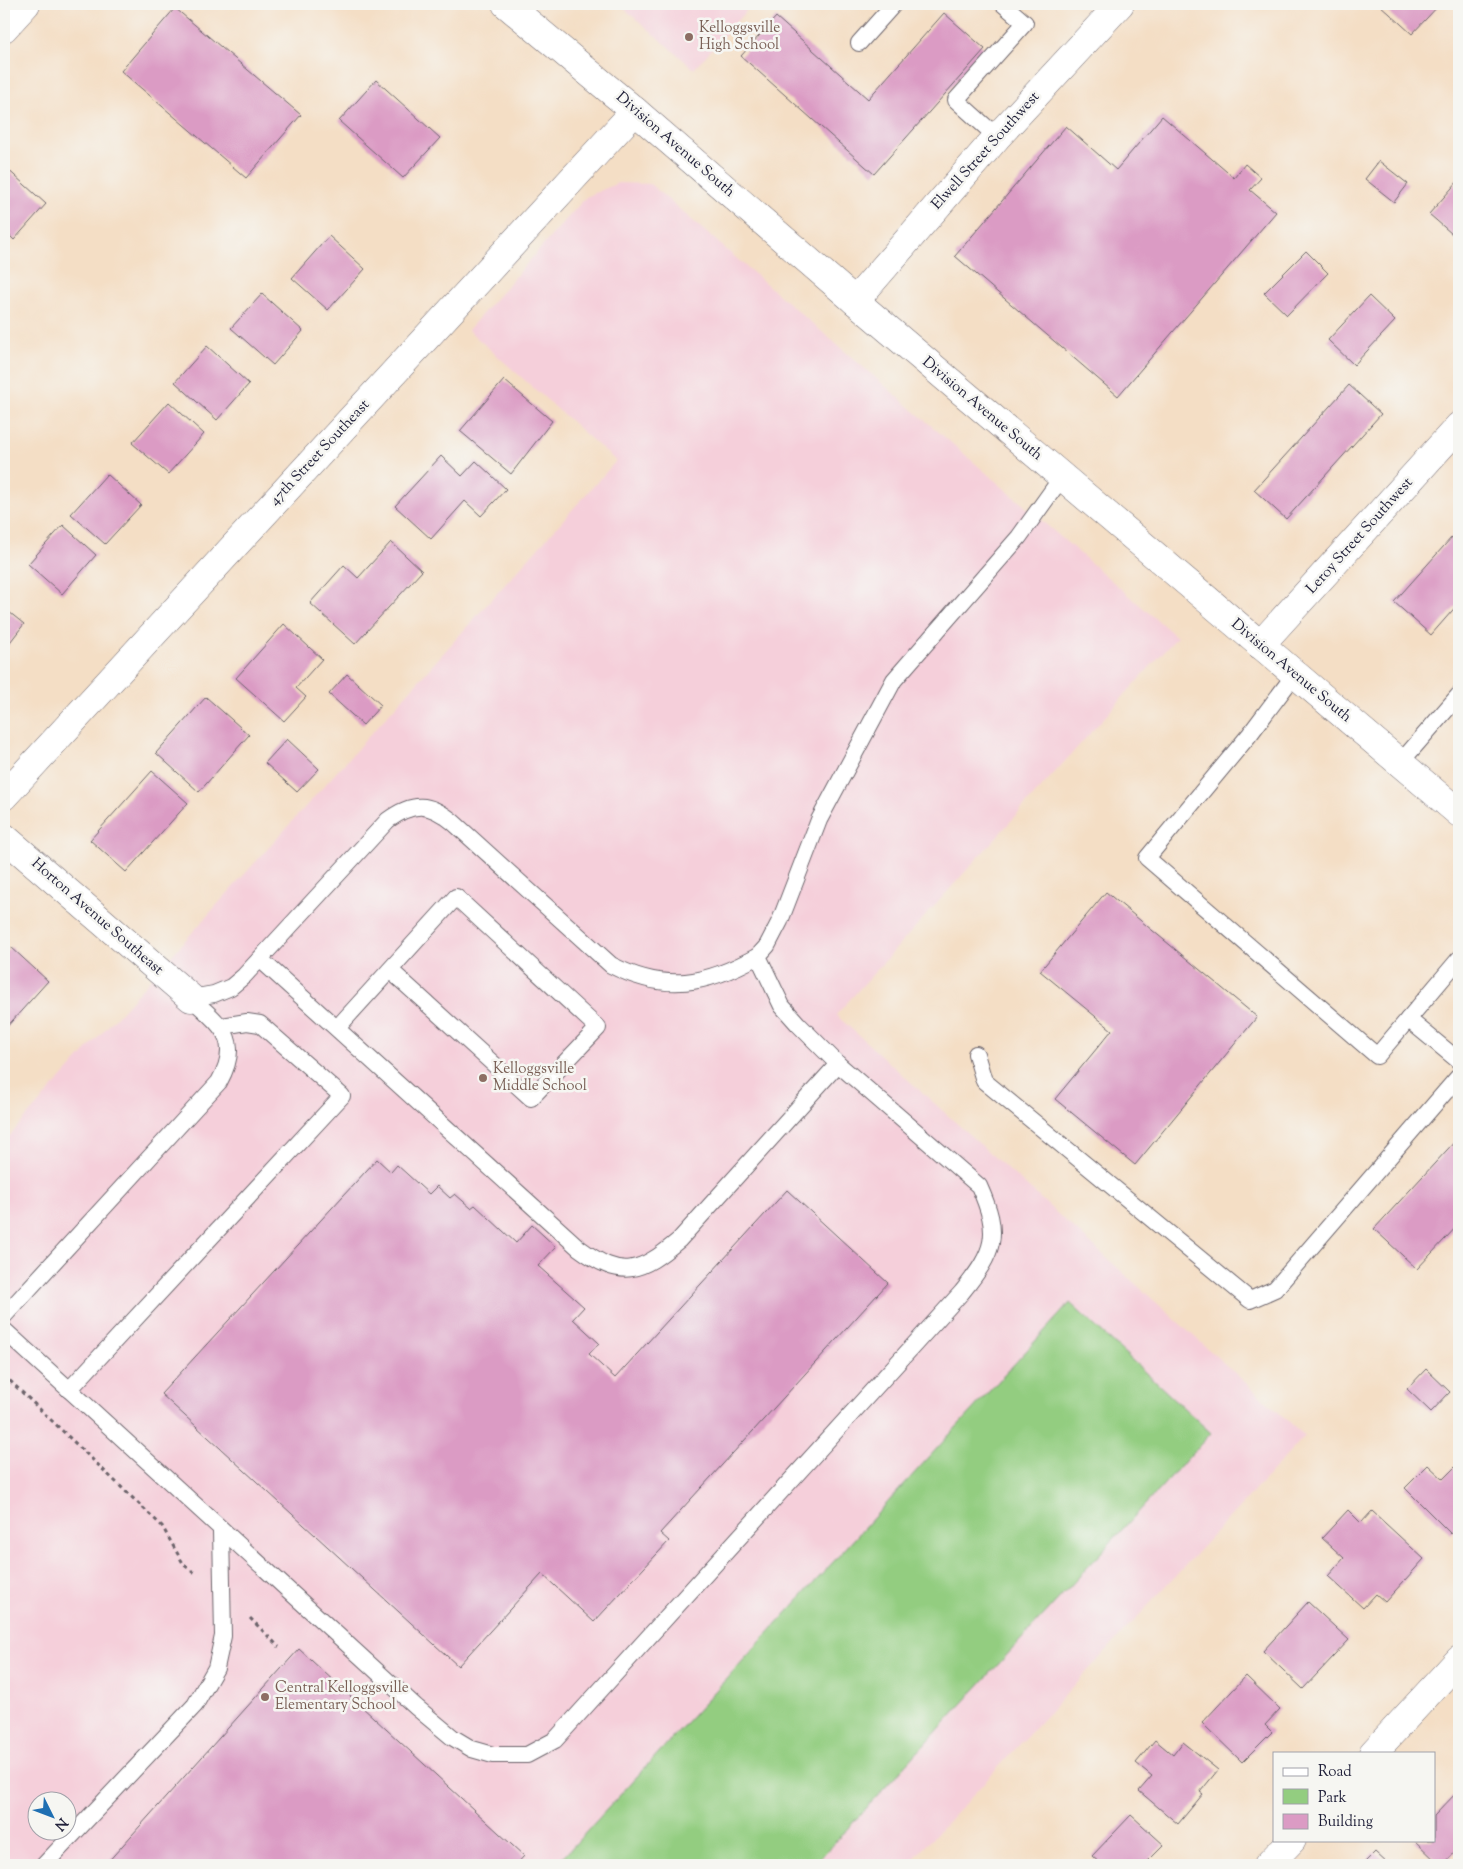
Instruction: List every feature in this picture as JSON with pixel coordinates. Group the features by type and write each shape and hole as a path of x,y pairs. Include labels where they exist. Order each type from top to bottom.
{"street":[{"path":"4,28 26,4"},
{"name":"Division Avenue South","path":"506,4 635,111 1062,477 1459,813"},
{"name":"Elwell Street Southwest","path":"855,300 997,137 1120,4"},
{"name":"47th Street Southeast","path":"4,796 635,111"},
{"name":"Leroy Street Southwest","path":"1260,645 1459,426"},
{"name":"Horton Avenue Southeast","path":"4,837 190,998"},
{"path":"1374,1752 1459,1660"},
{"path":"1268,1865 1290,1842"}],"lane":[{"path":"859,43 894,4"},
{"path":"997,137 956,100 1025,23 1003,4"},
{"path":"190,998 214,994 231,987 261,960 388,820 410,808 421,806 433,808 448,817 611,965 629,974 661,982 684,982 730,972 758,956 767,946 780,921 819,820 894,680 1019,537 1062,477"},
{"path":"1295,674 1250,734 1147,858 1377,1056 1459,959"},
{"path":"1400,763 1459,695"},
{"path":"337,1028 390,970 456,898 598,1028 532,1098 390,970"},
{"path":"4,1330 408,1701 452,1737 472,1749 493,1755 527,1755 555,1740 962,1292 980,1270 992,1244 990,1211 979,1186 838,1064 782,1006 758,956"},
{"path":"261,960 579,1248 594,1259 616,1269 627,1269 649,1264 680,1240 838,1064"},
{"path":"4,1316 218,1082 228,1065 230,1050 228,1037 222,1026 190,998"},
{"path":"1408,1019 1459,1061"},
{"path":"69,1390 342,1096 260,1024 248,1022 222,1026"},
{"path":"976,1054 984,1081 1250,1300 1275,1289 1459,1076"},
{"path":"44,1865 195,1705 216,1668 223,1636 224,1593 221,1530"}],"path":[{"path":"4,1375 162,1526 184,1565 224,1593 280,1647"}],"shaded area":[{"name":"Kelloggsville High School","path":"619,4 752,4 694,69"},
{"name":"Kelloggsville Middle School","path":"618,183 650,184 1177,637 836,1015 1305,1436 908,1865 4,1865 4,1142 616,461 468,330 586,197"}],"green space":[{"path":"1070,1303 1211,1433 814,1865 556,1865"}],"building":[{"path":"1379,4 1440,4 1412,34"},
{"path":"175,8 301,115 246,178 121,71"},
{"path":"944,13 985,49 874,174 741,56 776,17 868,99"},
{"path":"376,80 440,138 403,178 339,121"},
{"path":"1162,116 1234,178 1245,164 1261,178 1250,190 1276,212 1118,396 955,256 1066,126 1116,170"},
{"path":"1379,161 1408,184 1394,202 1365,179"},
{"path":"4,166 46,204 14,240 4,230"},
{"path":"1459,180 1459,240 1429,214"},
{"path":"329,236 365,269 328,310 292,278"},
{"path":"1306,251 1328,273 1287,315 1264,293"},
{"path":"262,294 303,331 273,365 231,328"},
{"path":"1369,296 1395,321 1354,365 1328,340"},
{"path":"207,346 249,384 217,420 175,382"},
{"path":"504,380 552,421 511,474 460,431"},
{"path":"1349,385 1381,414 1286,519 1254,490"},
{"path":"169,402 204,434 168,474 132,443"},
{"path":"441,456 462,476 476,461 506,489 481,516 465,501 431,539 395,506"},
{"path":"107,474 141,505 105,544 71,514"},
{"path":"63,525 96,555 62,594 28,564"},
{"path":"1452,537 1459,543 1459,603 1431,635 1394,602"},
{"path":"391,542 422,571 355,644 310,603 344,565 358,578"},
{"path":"4,608 24,624 4,650"},
{"path":"284,624 322,659 296,688 306,697 284,721 236,678"},
{"path":"347,674 381,705 363,725 329,694"},
{"path":"206,697 249,735 199,792 156,753"},
{"path":"287,739 319,769 297,792 265,763"},
{"path":"152,771 188,803 126,872 90,840"},
{"path":"1106,892 1257,1017 1135,1165 1055,1099 1112,1030 1040,971"},
{"path":"11,947 48,981 4,1030 4,955"},
{"path":"1459,1137 1459,1224 1417,1269 1374,1229"},
{"path":"377,1159 391,1172 397,1165 429,1194 437,1186 450,1198 455,1194 471,1208 475,1205 516,1243 532,1225 556,1247 538,1266 584,1307 573,1319 599,1343 589,1354 615,1378 787,1190 888,1283 660,1533 669,1541 594,1622 542,1574 458,1666 161,1394"},
{"path":"1426,1369 1450,1392 1431,1412 1407,1389"},
{"path":"1459,1463 1459,1525 1451,1534 1405,1488 1428,1465 1443,1479"},
{"path":"1348,1510 1361,1523 1372,1511 1424,1559 1385,1602 1376,1594 1363,1608 1328,1576 1344,1558 1322,1538"},
{"path":"1308,1602 1349,1640 1303,1689 1263,1651"},
{"name":"Central Kelloggsville Elementary School","path":"299,1649 524,1856 516,1865 105,1865"},
{"path":"1246,1676 1280,1709 1265,1725 1272,1732 1242,1762 1202,1723"},
{"path":"1155,1740 1173,1755 1183,1742 1218,1770 1200,1792 1203,1794 1178,1824 1139,1791 1152,1776 1136,1763"},
{"path":"1459,1790 1459,1848 1443,1865 1440,1865 1416,1842 1436,1842 1436,1814"},
{"path":"1131,1815 1164,1845 1144,1865 1102,1865 1092,1856"},
{"path":"1375,1852 1389,1865 1362,1865"}],"place":[{"name":"Kelloggsville High School","path":"689,37"},
{"name":"Kelloggsville Middle School","path":"483,1078"},
{"name":"Central Kelloggsville Elementary School","path":"265,1697"}]}
